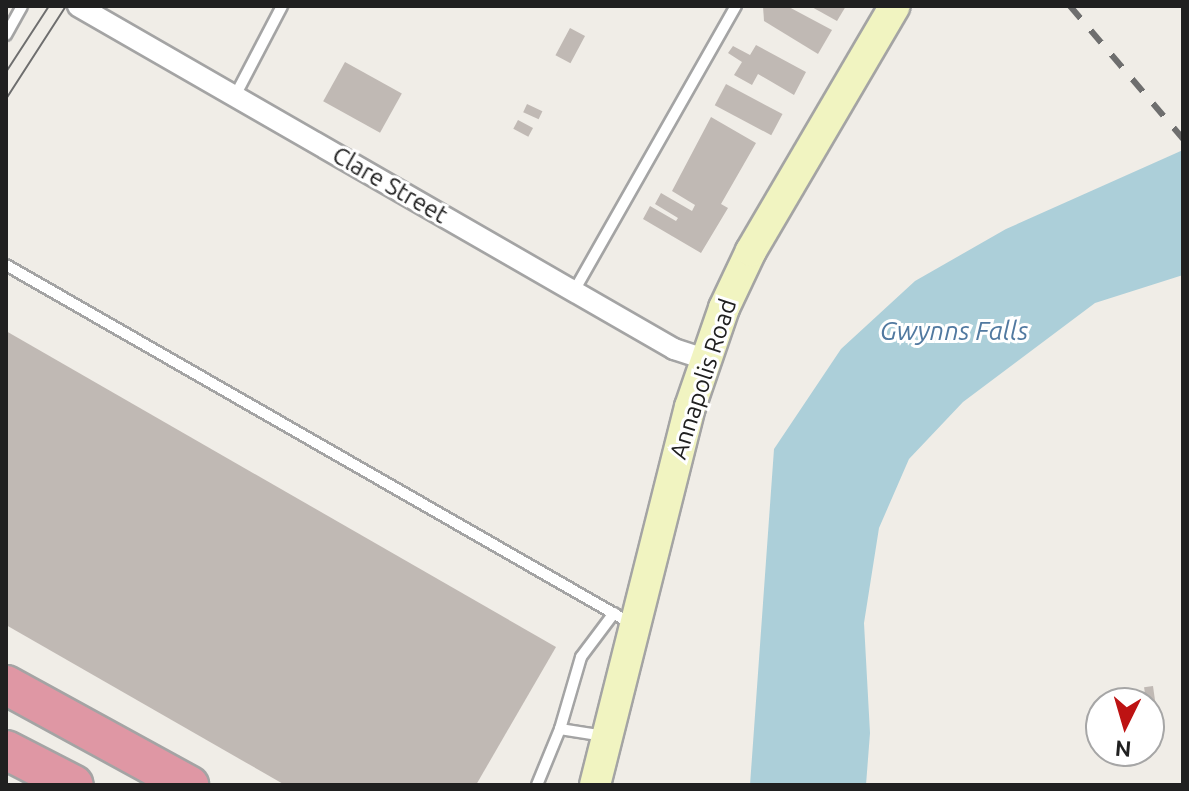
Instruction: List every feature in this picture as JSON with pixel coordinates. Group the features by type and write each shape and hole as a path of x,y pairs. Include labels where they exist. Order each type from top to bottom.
{"highway":[{"path":"6,685 189,785"},
{"path":"6,750 74,785"}],"main road":[{"name":"Annapolis Road","path":"595,785 606,736 624,619 705,359 751,251 895,6"}],"street":[{"name":"Clare Street","path":"78,6 674,349 705,359"}],"lane":[{"path":"6,35 22,6"},
{"path":"235,96 282,6"},
{"path":"574,291 736,6"},
{"path":"6,265 624,619 581,657 560,729 537,785"},
{"path":"560,729 606,736"}],"water":[{"name":"Gwynns Falls","path":"1183,150 1183,275 1095,303 963,402 909,459 879,528 864,623 870,733 866,785 750,785 774,449 841,349 915,281 1006,229"}],"building":[{"path":"763,6 787,6 832,30 818,54 764,21"},
{"path":"810,6 846,6 837,21"},
{"path":"570,28 585,36 570,63 555,55"},
{"path":"756,45 806,72 794,95 758,74 752,85 734,75 742,62 728,53 733,46 750,55"},
{"path":"345,62 402,94 380,133 323,101"},
{"path":"726,84 783,114 771,135 715,105"},
{"path":"527,104 542,111 539,119 523,112"},
{"path":"711,117 756,143 721,204 728,208 701,253 643,219 650,206 676,221 678,218 655,204 661,193 692,211 695,205 672,191"},
{"path":"518,120 533,128 528,137 513,129"},
{"path":"6,331 556,647 476,785 285,785 6,625"}],"tram line":[{"path":"6,72 49,6"},
{"path":"6,99 66,6"}],"railway":[{"path":"1070,6 1183,139"}]}
